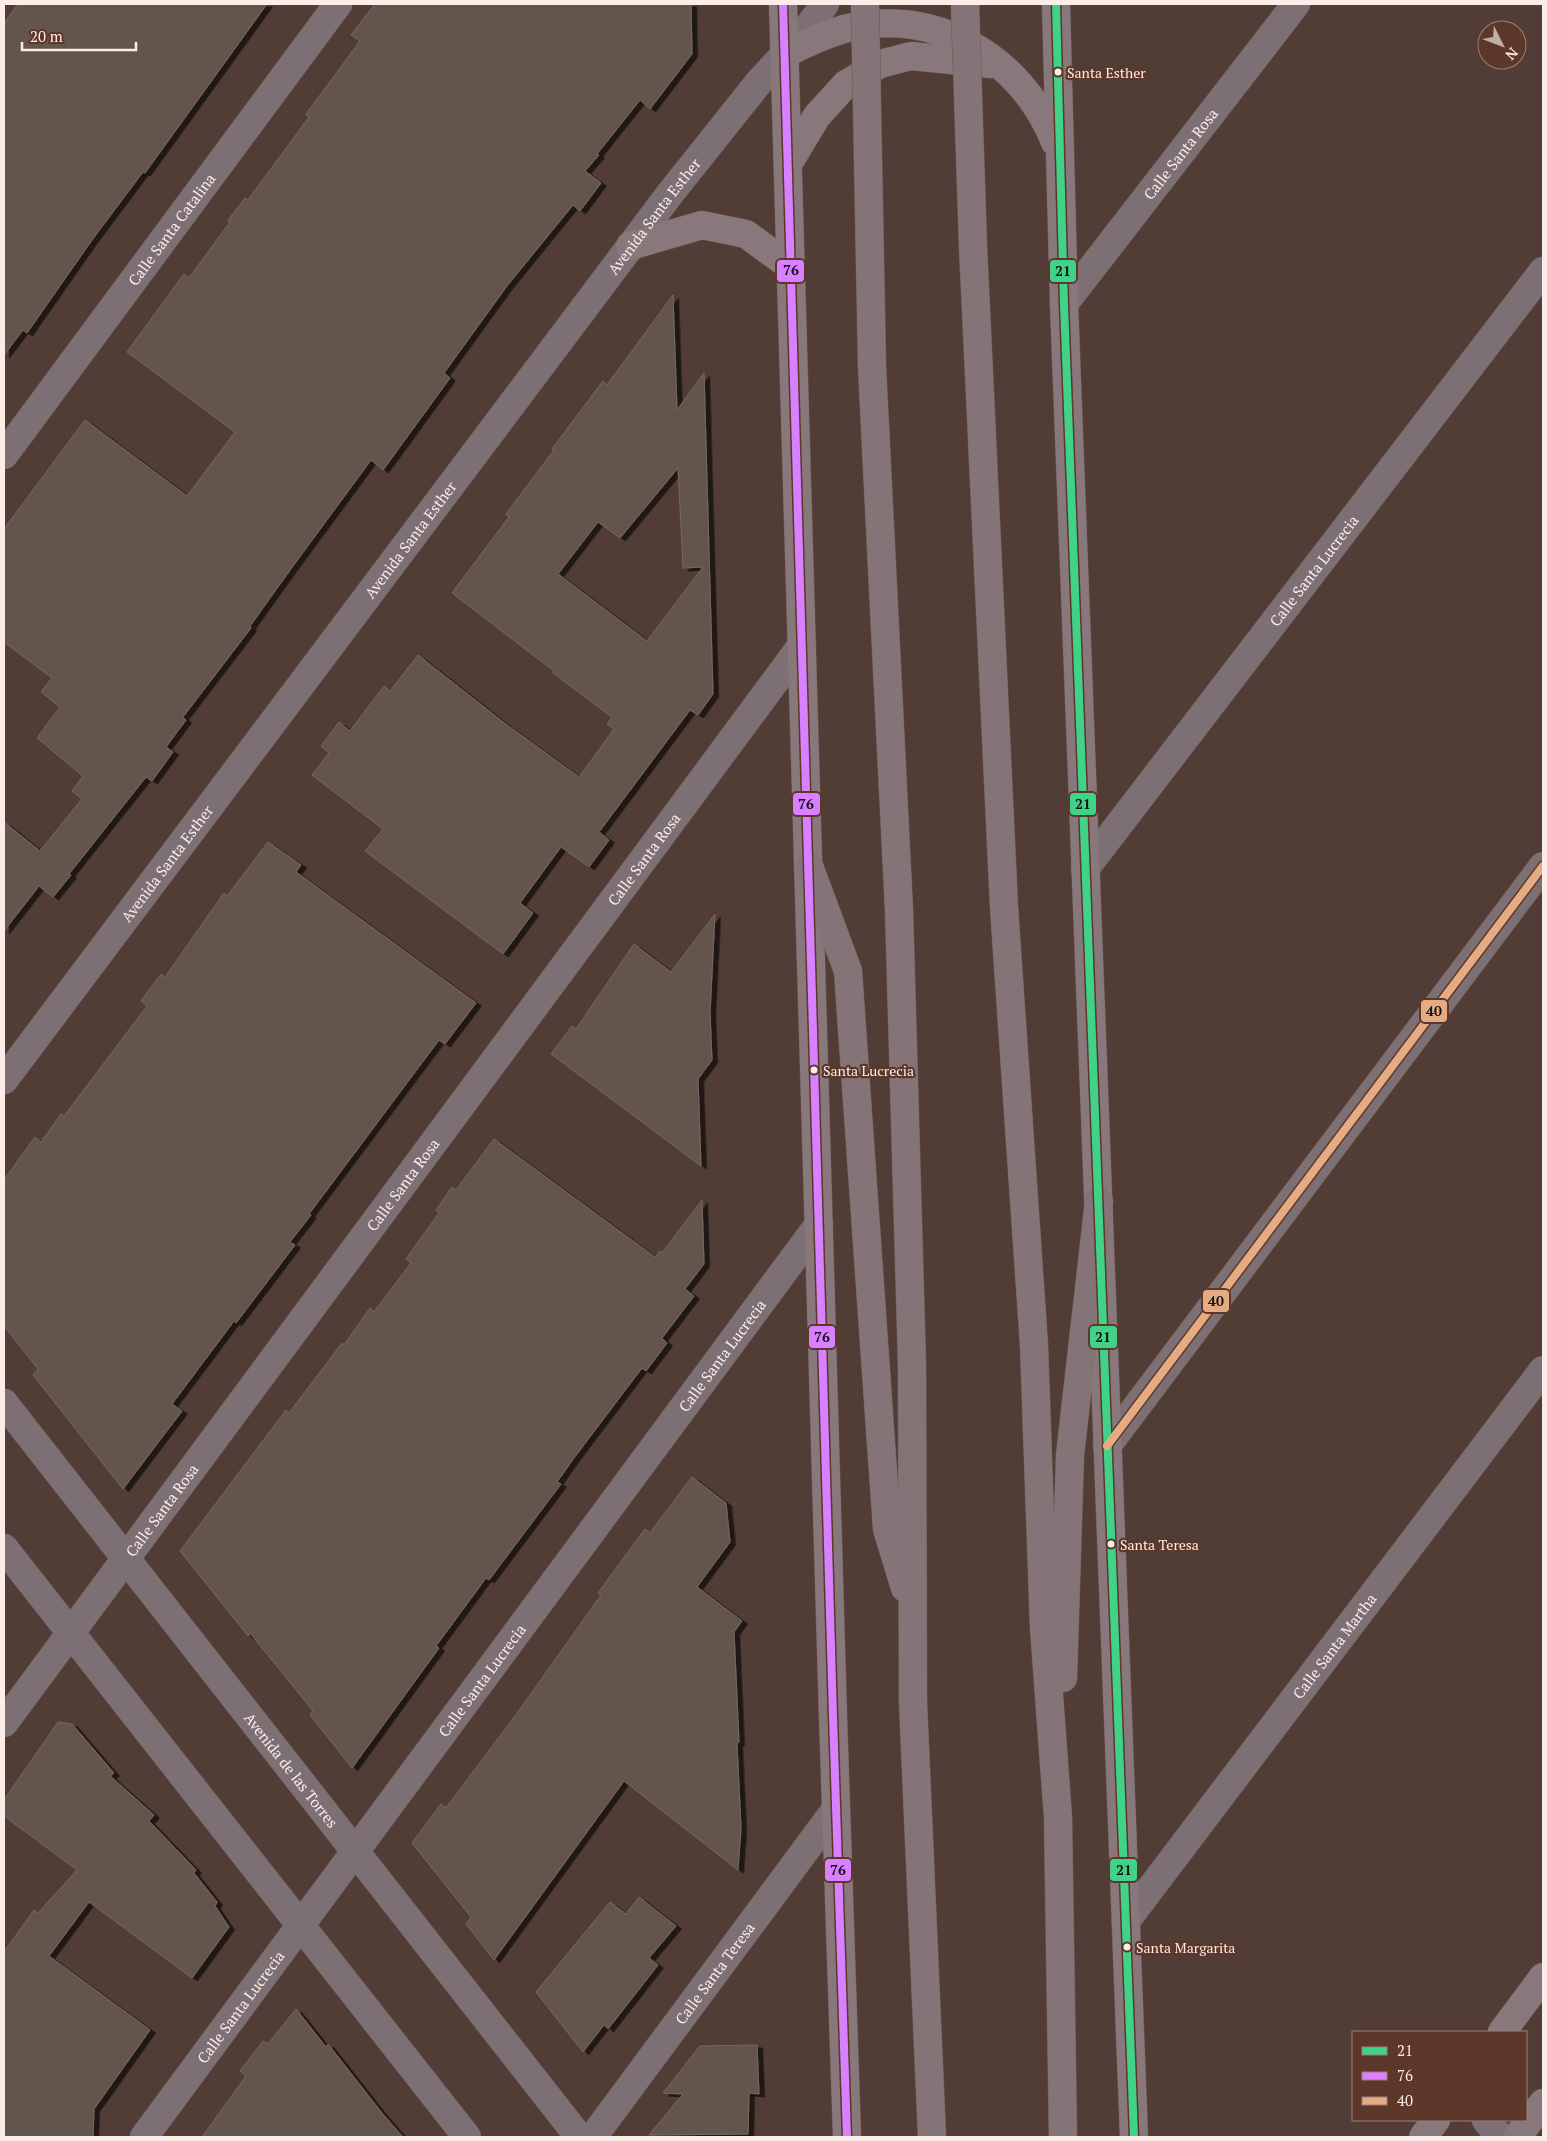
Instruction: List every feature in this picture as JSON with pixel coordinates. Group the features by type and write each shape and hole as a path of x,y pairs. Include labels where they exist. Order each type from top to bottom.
{"highway":[{"path":"865,4 872,366 899,910 912,1364 913,1702 932,2137"},
{"path":"965,4 973,246 1004,907 1034,1344 1044,1628 1058,1817"},
{"path":"809,866 848,971 887,1529 913,1617"},
{"path":"1064,2137 1058,1817 1070,1455 1099,1200"}],"main road":[{"path":"783,4 847,2137"},
{"path":"1056,4 1064,304 1099,1200 1106,1446 1134,2137"},
{"path":"785,54 816,38 845,29 875,24 905,24 935,30 963,40 990,55 1013,75 1033,98 1048,124 1059,152"},
{"path":"788,164 817,116 846,84 880,64 911,56 1001,65"},
{"path":"630,246 702,226 746,234 791,267"},
{"path":"1503,2031 1543,1977"},
{"path":"1517,2137 1543,2103"},
{"path":"1423,2137 1435,2121"}],"street":[{"name":"Calle Santa Catalina","path":"4,455 338,4"},
{"name":"Avenida Santa Esther","path":"4,1080 630,246 759,82 785,54 825,4"},
{"name":"Calle Santa Rosa","path":"1064,304 1296,4"},
{"name":"Calle Santa Lucrecia","path":"1086,870 1543,271"},
{"name":"Calle Santa Rosa","path":"4,1723 802,645"},
{"path":"1106,1446 1543,866"},
{"name":"Calle Santa Lucrecia","path":"144,2137 819,1224"},
{"name":"Calle Santa Martha","path":"1126,1922 1543,1370"},
{"name":"Avenida de las Torres","path":"4,1403 579,2137"},
{"path":"4,1548 467,2137"},
{"name":"Calle Santa Teresa","path":"593,2137 836,1809"},
{"path":"1487,2121 1500,2137"}],"building":[{"path":"18,4 267,4 145,173 143,172 92,240 27,333 23,330 4,355 4,23"},
{"path":"375,4 691,4 692,54 650,109 640,100 597,154 599,155 585,171 601,183 580,211 573,205 507,286 444,373 450,378 383,470 371,460 250,626 251,628 183,717 186,720 166,747 173,752 152,781 146,777 53,897 39,886 4,931 4,822 40,851 82,799 72,791 83,776 37,738 60,707 41,692 52,678 4,642 4,529 85,420 187,496 235,432 127,352 184,274 189,278 230,222 228,220 245,198 248,200 309,117 306,114 360,41 351,35"},
{"path":"673,295 677,410 704,373 713,694 698,715 690,710 599,832 609,840 589,867 561,847 520,903 533,913 503,954 365,851 383,829 312,775 329,753 321,746 339,722 350,731 384,686 390,691 418,655 507,725 579,777 614,729 607,724 612,717 452,593 509,517 506,514 554,450 552,449 603,381 607,385","holes":["678,468 683,568 703,567 647,641 558,574 598,522 620,538"]},
{"path":"268,842 301,865 296,872 476,1003 445,1044 439,1040 309,1214 311,1215 290,1242 295,1245 236,1323 234,1321 172,1404 182,1411 123,1489 33,1375 38,1369 4,1326 4,1180 35,1137 41,1142 61,1114 64,1116 147,1006 141,1001 161,974 165,977 224,893 227,896"},
{"path":"715,914 710,1013 712,1060 698,1079 701,1166 551,1054 572,1026 576,1029 634,944 671,972"},
{"path":"494,1139 655,1257 660,1251 662,1253 702,1200 704,1264 685,1289 694,1296 662,1338 667,1343 646,1371 642,1368 574,1458 557,1482 561,1484 489,1580 486,1578 436,1646 439,1648 352,1768 310,1715 313,1711 250,1633 248,1636 180,1551 286,1410 289,1413 342,1343 344,1345 370,1308 374,1312 411,1263 406,1259 439,1213 436,1210 452,1187 456,1190"},
{"path":"692,1477 726,1503 730,1542 697,1587 742,1621 734,1632 741,1828 738,1870 624,1781 494,1960 466,1924 471,1917 412,1843 441,1804 446,1808 518,1712 601,1595 598,1593 645,1529 650,1533"},
{"path":"58,1722 72,1724 114,1773 110,1776 154,1815 149,1821 196,1870 194,1873 217,1902 215,1906 229,1927 192,1978 89,1902 49,1956 150,2030 94,2109 93,2137 4,2137 4,1952 34,1910 38,1913 77,1870 4,1816 4,1800"},
{"path":"639,1897 676,1926 649,1958 658,1965 608,2029 604,2025 583,2052 536,1992 610,1902 626,1914"},
{"path":"296,2009 326,2047 328,2044 403,2137 202,2137 246,2076 240,2071 263,2041 268,2044"},
{"path":"757,2045 759,2094 749,2093 748,2134 649,2135 683,2094 663,2093 700,2046"}],"transit line":[{"name":"76","path":"783,4 847,2137"},
{"name":"21","path":"1056,4 1064,304 1134,2137"},
{"name":"40","path":"1107,1446 1543,866"}],"place":[{"name":"Santa Esther","path":"1058,72"},
{"name":"Santa Lucrecia","path":"814,1070"},
{"name":"Santa Teresa","path":"1111,1544"},
{"name":"Santa Margarita","path":"1127,1947"}]}
